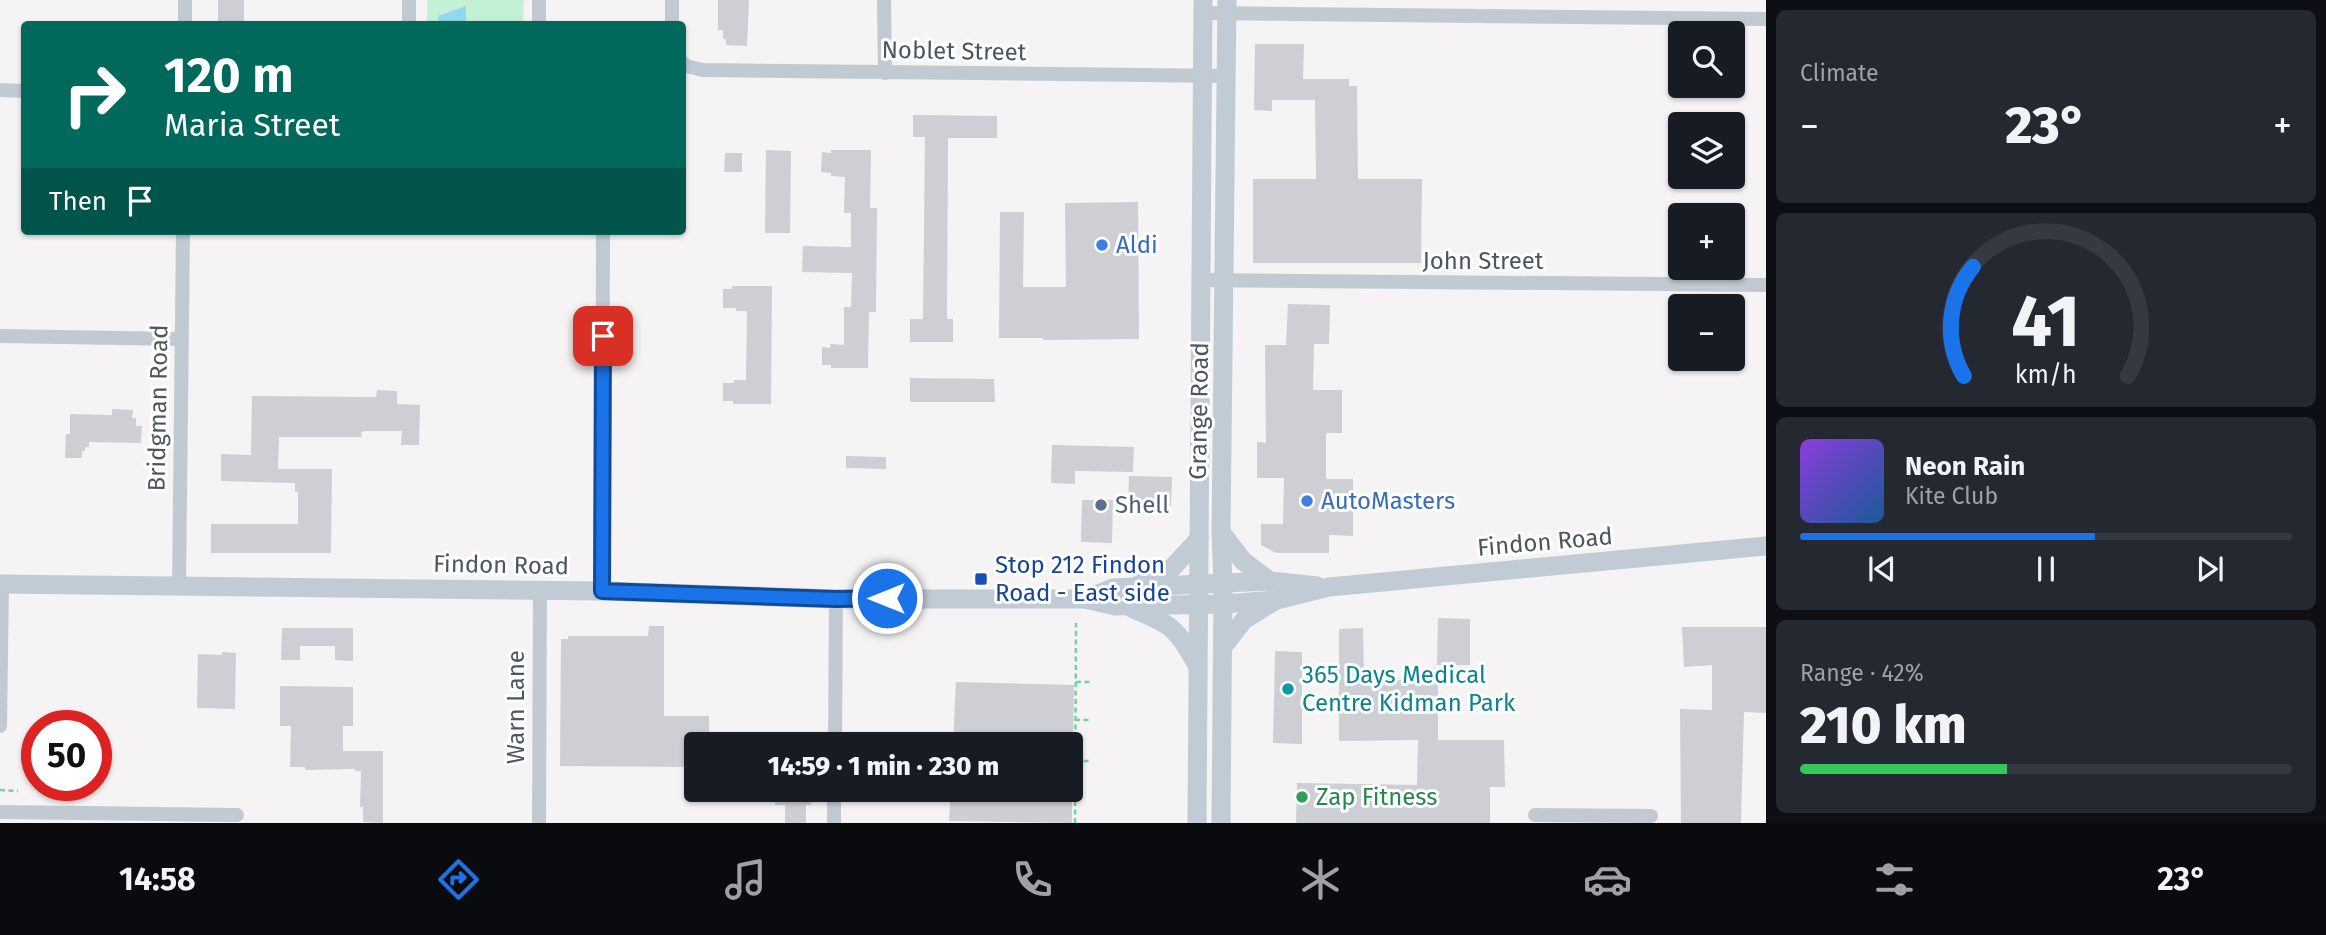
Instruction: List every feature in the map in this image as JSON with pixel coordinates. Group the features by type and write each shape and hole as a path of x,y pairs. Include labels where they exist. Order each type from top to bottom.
{"main road":[{"name":"Grange Road","path":"1197,823 1203,6"},
{"name":"Grange Road","path":"1221,823 1227,6"},
{"path":"1222,532 1243,561 1270,581"},
{"path":"1198,668 1174,629 1128,597 1173,567 1199,539"},
{"name":"Findon Road","path":"1,584 602,591 836,599 1085,598 1113,589 1128,597 1198,595 1223,604 1277,600 1329,587 1766,546"},
{"name":"Findon Road","path":"1198,595 1223,584 1270,581 1329,587"},
{"path":"1223,648 1244,620 1277,600"}],"street":[{"path":"185,0 185,21"},
{"path":"409,0 409,21"},
{"path":"539,0 539,21"},
{"path":"672,0 672,21"},
{"path":"884,0 884,73"},
{"path":"1203,6 1766,19"},
{"name":"Noblet Street","path":"686,66 703,70 1227,76"},
{"path":"0,90 21,90"},
{"name":"Bridgman Road","path":"179,586 183,235"},
{"path":"602,591 603,235"},
{"name":"John Street","path":"1199,281 1766,285"},
{"path":"0,336 181,339"},
{"path":"0,726 1,584"},
{"name":"Warn Lane","path":"539,823 540,590"},
{"path":"835,732 836,599"},
{"path":"834,802 834,823"},
{"path":"0,812 125,818 237,815"},
{"path":"1535,815 1608,820 1651,816"}],"path":[{"path":"1075,732 1076,623"},
{"path":"1076,682 1092,682"},
{"path":"1075,720 1091,720"},
{"path":"1083,761 1091,761"},
{"path":"0,790 18,791"},
{"path":"1074,802 1074,823"}],"green space":[{"path":"427,0 524,0 523,21 427,21"}],"water":[{"path":"466,6 466,21 439,21 438,16"}],"building":[{"path":"218,0 244,0 244,21 218,21"},
{"path":"718,0 749,0 747,46 726,45 723,30 718,30"},
{"path":"1255,44 1304,44 1303,79 1349,79 1349,86 1357,86 1358,179 1422,179 1421,263 1253,263 1253,179 1316,179 1315,100 1272,100 1272,111 1254,110"},
{"path":"913,115 997,116 997,138 948,138 947,319 953,319 953,342 910,342 910,319 923,319 925,137 913,137"},
{"path":"766,150 791,151 790,233 765,233"},
{"path":"831,150 871,150 870,208 877,208 876,312 869,312 868,368 831,368 831,365 822,365 822,347 830,348 830,344 844,345 844,307 851,307 852,273 802,272 803,246 851,247 851,213 844,213 845,177 821,172 822,152 831,153"},
{"path":"725,153 742,153 742,172 724,172"},
{"name":"Aldi","path":"1138,202 1139,339 999,338 1000,212 1024,212 1023,287 1066,287 1065,203"},
{"path":"732,286 772,286 771,404 733,404 733,401 723,401 723,383 746,380 747,311 723,308 723,289 732,289"},
{"path":"1288,304 1330,305 1329,344 1314,344 1313,390 1342,390 1342,433 1326,433 1326,479 1353,479 1353,536 1329,535 1329,553 1276,553 1261,545 1261,524 1283,524 1284,478 1257,478 1257,442 1266,443 1265,345 1286,345"},
{"path":"910,378 994,379 995,402 910,402"},
{"path":"377,390 397,391 397,404 420,405 419,445 401,445 402,431 365,431 361,432 362,437 279,437 278,469 332,469 331,553 211,553 211,524 298,524 298,492 295,492 295,483 221,481 221,454 251,455 252,396 376,397"},
{"path":"112,409 133,410 132,418 136,418 136,426 142,426 141,443 89,442 89,447 82,451 82,458 65,458 66,434 70,434 70,414 112,415"},
{"path":"1052,445 1134,447 1133,472 1075,471 1075,484 1051,483"},
{"path":"846,456 886,457 886,469 846,468"},
{"path":"1129,476 1172,477 1171,506 1128,506"},
{"path":"1082,500 1113,500 1112,543 1081,542"},
{"path":"1438,618 1470,619 1470,665 1437,665"},
{"path":"649,626 664,626 664,716 709,716 709,732 684,732 684,767 560,766 561,639 568,639 568,636 648,636"},
{"path":"1682,627 1766,627 1766,713 1744,712 1741,823 1681,823 1680,709 1712,710 1712,665 1684,667"},
{"path":"282,628 353,628 353,661 335,660 335,646 300,646 300,660 281,660"},
{"path":"1363,628 1364,680 1438,680 1438,740 1504,740 1505,787 1490,787 1490,823 1296,823 1297,783 1417,785 1418,740 1339,741 1339,629"},
{"name":"365 Days Medical Centre Kidman Park","path":"1275,651 1302,652 1302,744 1273,743"},
{"path":"222,652 236,653 235,709 197,708 198,654 222,655"},
{"path":"956,682 1074,685 1073,732 954,732"},
{"path":"280,686 353,687 353,726 343,726 343,751 383,751 383,823 363,822 363,807 360,807 361,771 305,770 305,767 290,767 291,726 280,726"},
{"path":"775,802 811,802 811,805 806,805 806,823 785,823 785,805 775,805"},
{"path":"950,802 1072,802 1072,823 949,821"}],"place":[{"name":"Aldi","path":"1102,245"},
{"name":"AutoMasters","path":"1307,501"},
{"name":"Shell","path":"1101,505"},
{"name":"Stop 212 Findon Road - East side","path":"981,579"},
{"name":"365 Days Medical Centre Kidman Park","path":"1288,689"},
{"name":"Zap Fitness","path":"1302,797"}],"route":[{"path":"603,336 602,591 836,599 887,598"}]}
